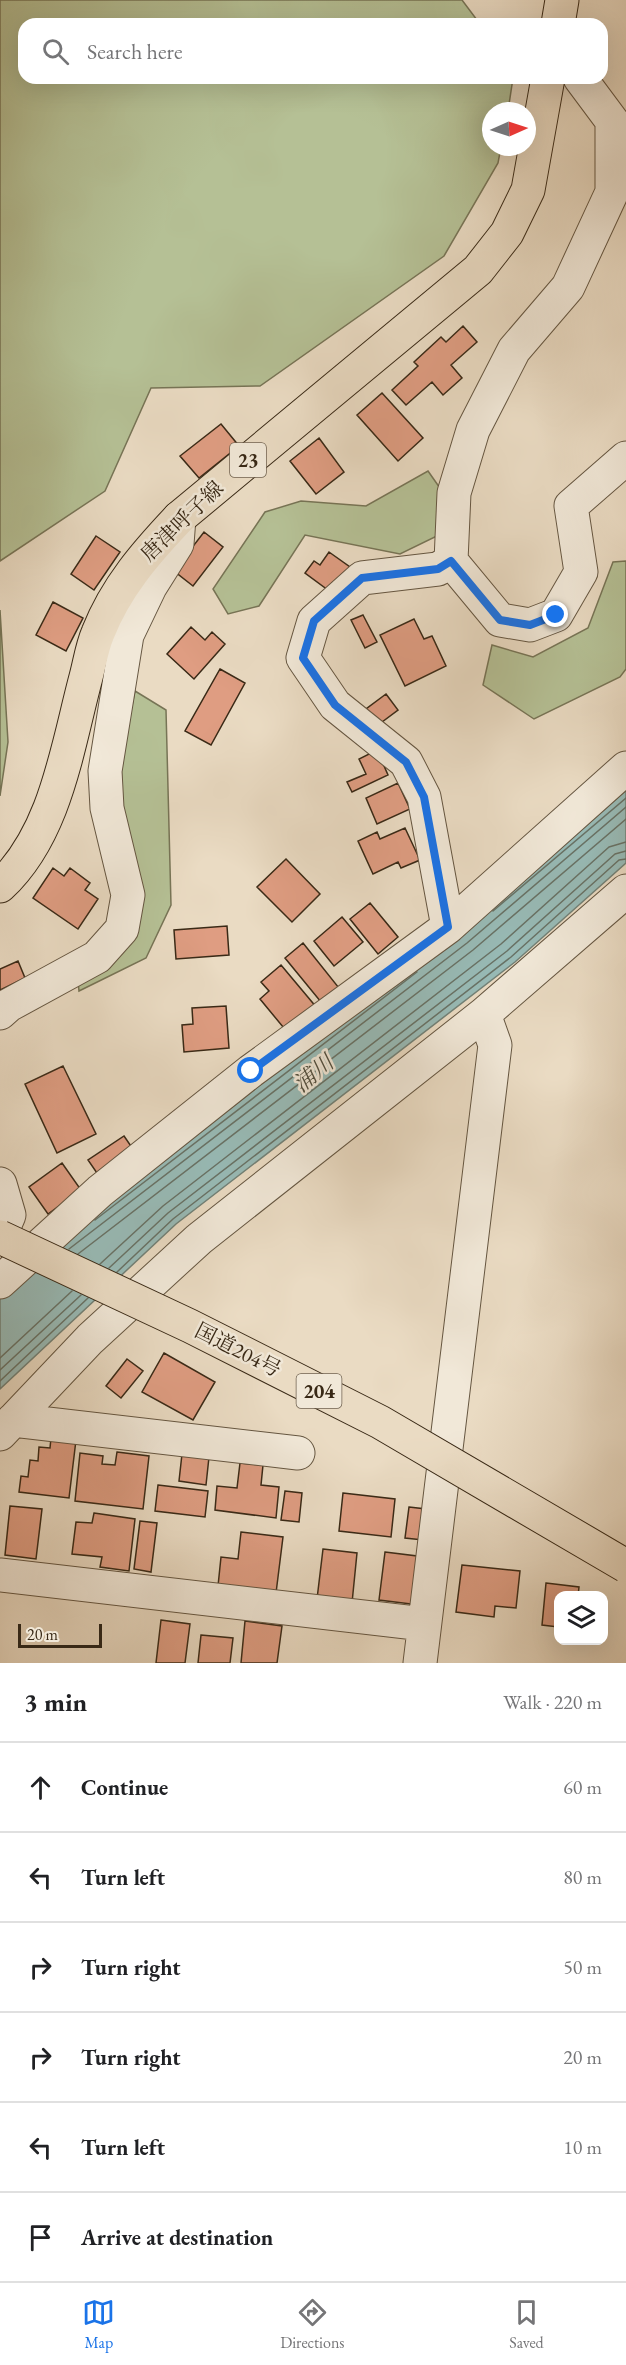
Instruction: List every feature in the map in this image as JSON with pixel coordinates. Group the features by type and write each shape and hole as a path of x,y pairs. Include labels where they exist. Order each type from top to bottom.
{"main road":[{"path":"559,18 562,0"},
{"name":"唐津呼子線","path":"0,886 30,849 43,826 59,778 97,635 113,599 137,563 179,518 478,270 507,233 528,190 547,84"},
{"name":"国道204号","path":"0,1236 190,1326 381,1422 626,1566"}],"street":[{"path":"568,287 612,192 612,121 584,84"},
{"path":"626,213 590,264 514,350 473,430 454,493 451,561 500,620 530,625 556,615 581,572 571,506 626,458"},
{"path":"0,1013 9,1005 97,957 123,929 128,895 107,808 105,771 127,635 150,587 177,544 179,518"},
{"path":"448,927 424,797 406,762 335,705 303,658 314,621 362,578 438,569 451,561"},
{"path":"0,1282 109,1184 251,1071 448,927 626,768"},
{"path":"7,1427 90,1339 199,1239 484,1014 626,891"},
{"path":"420,1663 495,1045 484,1014"},
{"path":"0,1184 9,1215 0,1236"},
{"path":"7,1427 298,1453"},
{"path":"0,1575 424,1624"}],"green space":[{"path":"0,0 462,0 476,18 18,18 18,84 512,84 509,102 482,102 482,156 499,156 498,163 444,256 260,386 151,388 105,491 0,561"},
{"path":"428,471 449,501 439,535 400,554 305,535 259,606 228,614 213,589 265,512 301,501 366,506"},
{"path":"626,561 626,669 620,677 534,719 483,685 492,645 533,657 588,628 613,562"},
{"path":"0,610 8,742 0,796"},
{"path":"135,691 166,710 171,905 146,958 79,991 76,963 115,918 119,768"}],"water":[{"name":"浦川","path":"626,790 626,863 515,962 176,1224 0,1389 0,1285 459,932"}],"building":[{"path":"463,326 477,342 451,365 462,378 443,395 432,382 406,405 392,390 418,366 414,362 441,337 446,342"},
{"path":"382,393 423,438 398,461 357,415"},
{"path":"221,424 239,446 199,478 180,456"},
{"path":"319,438 344,472 316,494 290,461"},
{"path":"204,532 223,547 193,586 174,571"},
{"path":"96,536 120,552 94,590 71,574"},
{"path":"329,552 350,567 332,593 305,573 314,561 320,565"},
{"path":"53,602 83,618 66,651 36,635"},
{"path":"363,615 377,642 365,648 351,620"},
{"path":"414,619 424,639 432,636 446,666 405,686 380,635"},
{"path":"191,627 205,640 212,632 225,644 194,679 167,654"},
{"path":"220,669 245,683 211,745 185,731"},
{"path":"386,694 398,710 378,725 366,709"},
{"path":"377,750 388,775 352,792 347,782 366,774 359,759"},
{"path":"398,783 410,809 377,824 366,798"},
{"path":"405,828 420,860 401,868 398,862 373,874 358,841 377,832 380,839"},
{"path":"286,859 320,894 292,922 257,887"},
{"path":"53,868 64,876 70,868 90,883 85,890 98,899 78,929 33,898"},
{"path":"370,903 398,937 378,954 350,919"},
{"path":"342,917 363,942 334,966 314,941"},
{"path":"227,926 229,955 176,959 174,930"},
{"path":"303,943 339,988 321,1002 285,958"},
{"path":"18,961 25,978 0,990 0,969"},
{"path":"281,965 317,1008 288,1033 260,999 269,991 261,982"},
{"path":"226,1006 229,1048 184,1052 182,1025 193,1024 192,1008"},
{"path":"63,1066 96,1134 57,1153 25,1084"},
{"path":"124,1136 135,1152 99,1176 88,1160"},
{"path":"62,1163 81,1190 48,1214 29,1187"},
{"path":"164,1353 215,1382 193,1420 142,1392"},
{"path":"127,1359 143,1371 121,1398 106,1386"},
{"path":"51,1438 76,1440 69,1498 19,1492 21,1476 28,1477 30,1460 38,1461 39,1447 50,1448"},
{"path":"117,1452 149,1456 143,1509 75,1501 80,1453 103,1456 102,1464 115,1465"},
{"path":"182,1454 209,1457 206,1485 179,1481"},
{"path":"240,1463 263,1465 261,1485 279,1487 276,1518 215,1510 217,1486 237,1488"},
{"path":"158,1485 208,1491 205,1517 155,1511"},
{"path":"285,1491 302,1493 299,1522 281,1520"},
{"path":"343,1493 395,1499 391,1537 339,1531"},
{"path":"10,1506 42,1509 36,1559 5,1555"},
{"path":"409,1507 426,1509 423,1540 405,1538"},
{"path":"94,1513 135,1519 129,1571 100,1567 102,1557 72,1554 76,1522 92,1523"},
{"path":"140,1521 157,1523 151,1572 134,1569"},
{"path":"241,1532 283,1537 276,1593 218,1586 221,1557 238,1559"},
{"path":"323,1549 357,1553 352,1603 317,1599"},
{"path":"385,1552 417,1556 411,1604 379,1600"},
{"path":"462,1565 520,1571 516,1608 495,1606 494,1617 456,1612"},
{"path":"546,1583 579,1587 579,1591 554,1591 554,1626 542,1625"},
{"path":"161,1620 190,1624 185,1663 156,1663"},
{"path":"245,1621 282,1626 277,1663 241,1663"},
{"path":"201,1635 233,1638 230,1663 198,1663"}],"route":[{"path":"251,1071 448,927 424,797 406,762 335,705 303,658 314,621 362,578 438,569 451,561 500,620 530,625 556,615"}]}
